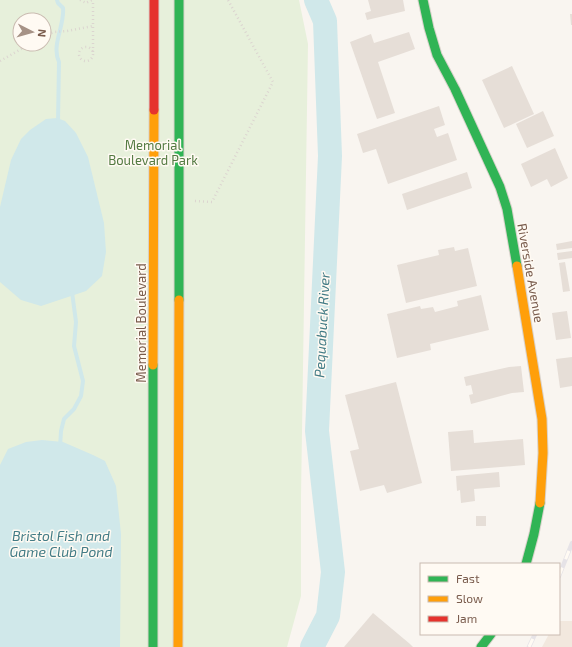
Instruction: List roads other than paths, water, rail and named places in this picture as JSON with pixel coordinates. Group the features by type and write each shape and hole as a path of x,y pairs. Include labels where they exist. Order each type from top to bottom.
{"main road":[{"name":"Memorial Boulevard","path":"153,647 154,0"},
{"path":"178,647 179,0"},
{"name":"Riverside Avenue","path":"423,0 437,55 455,89 500,187 507,209 542,419 543,453 540,502 526,563"},
{"path":"481,647 490,635"}],"water":[{"path":"57,118 65,121 76,133 88,157 104,223 106,252 102,276 86,291 41,306 21,300 0,282 0,207 11,160 21,139 30,130 46,119"},
{"name":"Bristol Fish and Game Club Pond","path":"42,440 63,442 105,461 116,486 121,534 120,647 0,647 0,465 8,449 26,442"}],"waterway":[{"path":"57,0 63,8 62,21 57,42 57,55 59,62 58,122"},
{"name":"Pequabuck River","path":"312,647 328,616 333,572 317,431 330,156 325,21 316,0"},
{"path":"60,447 61,431 64,419 74,409 81,396 83,381 74,346 76,322 72,292"}],"railway":[{"path":"560,573 572,543"},
{"path":"529,647 535,635"}],"park label":[{"name":"Memorial Boulevard Park","path":"153,152"}]}
